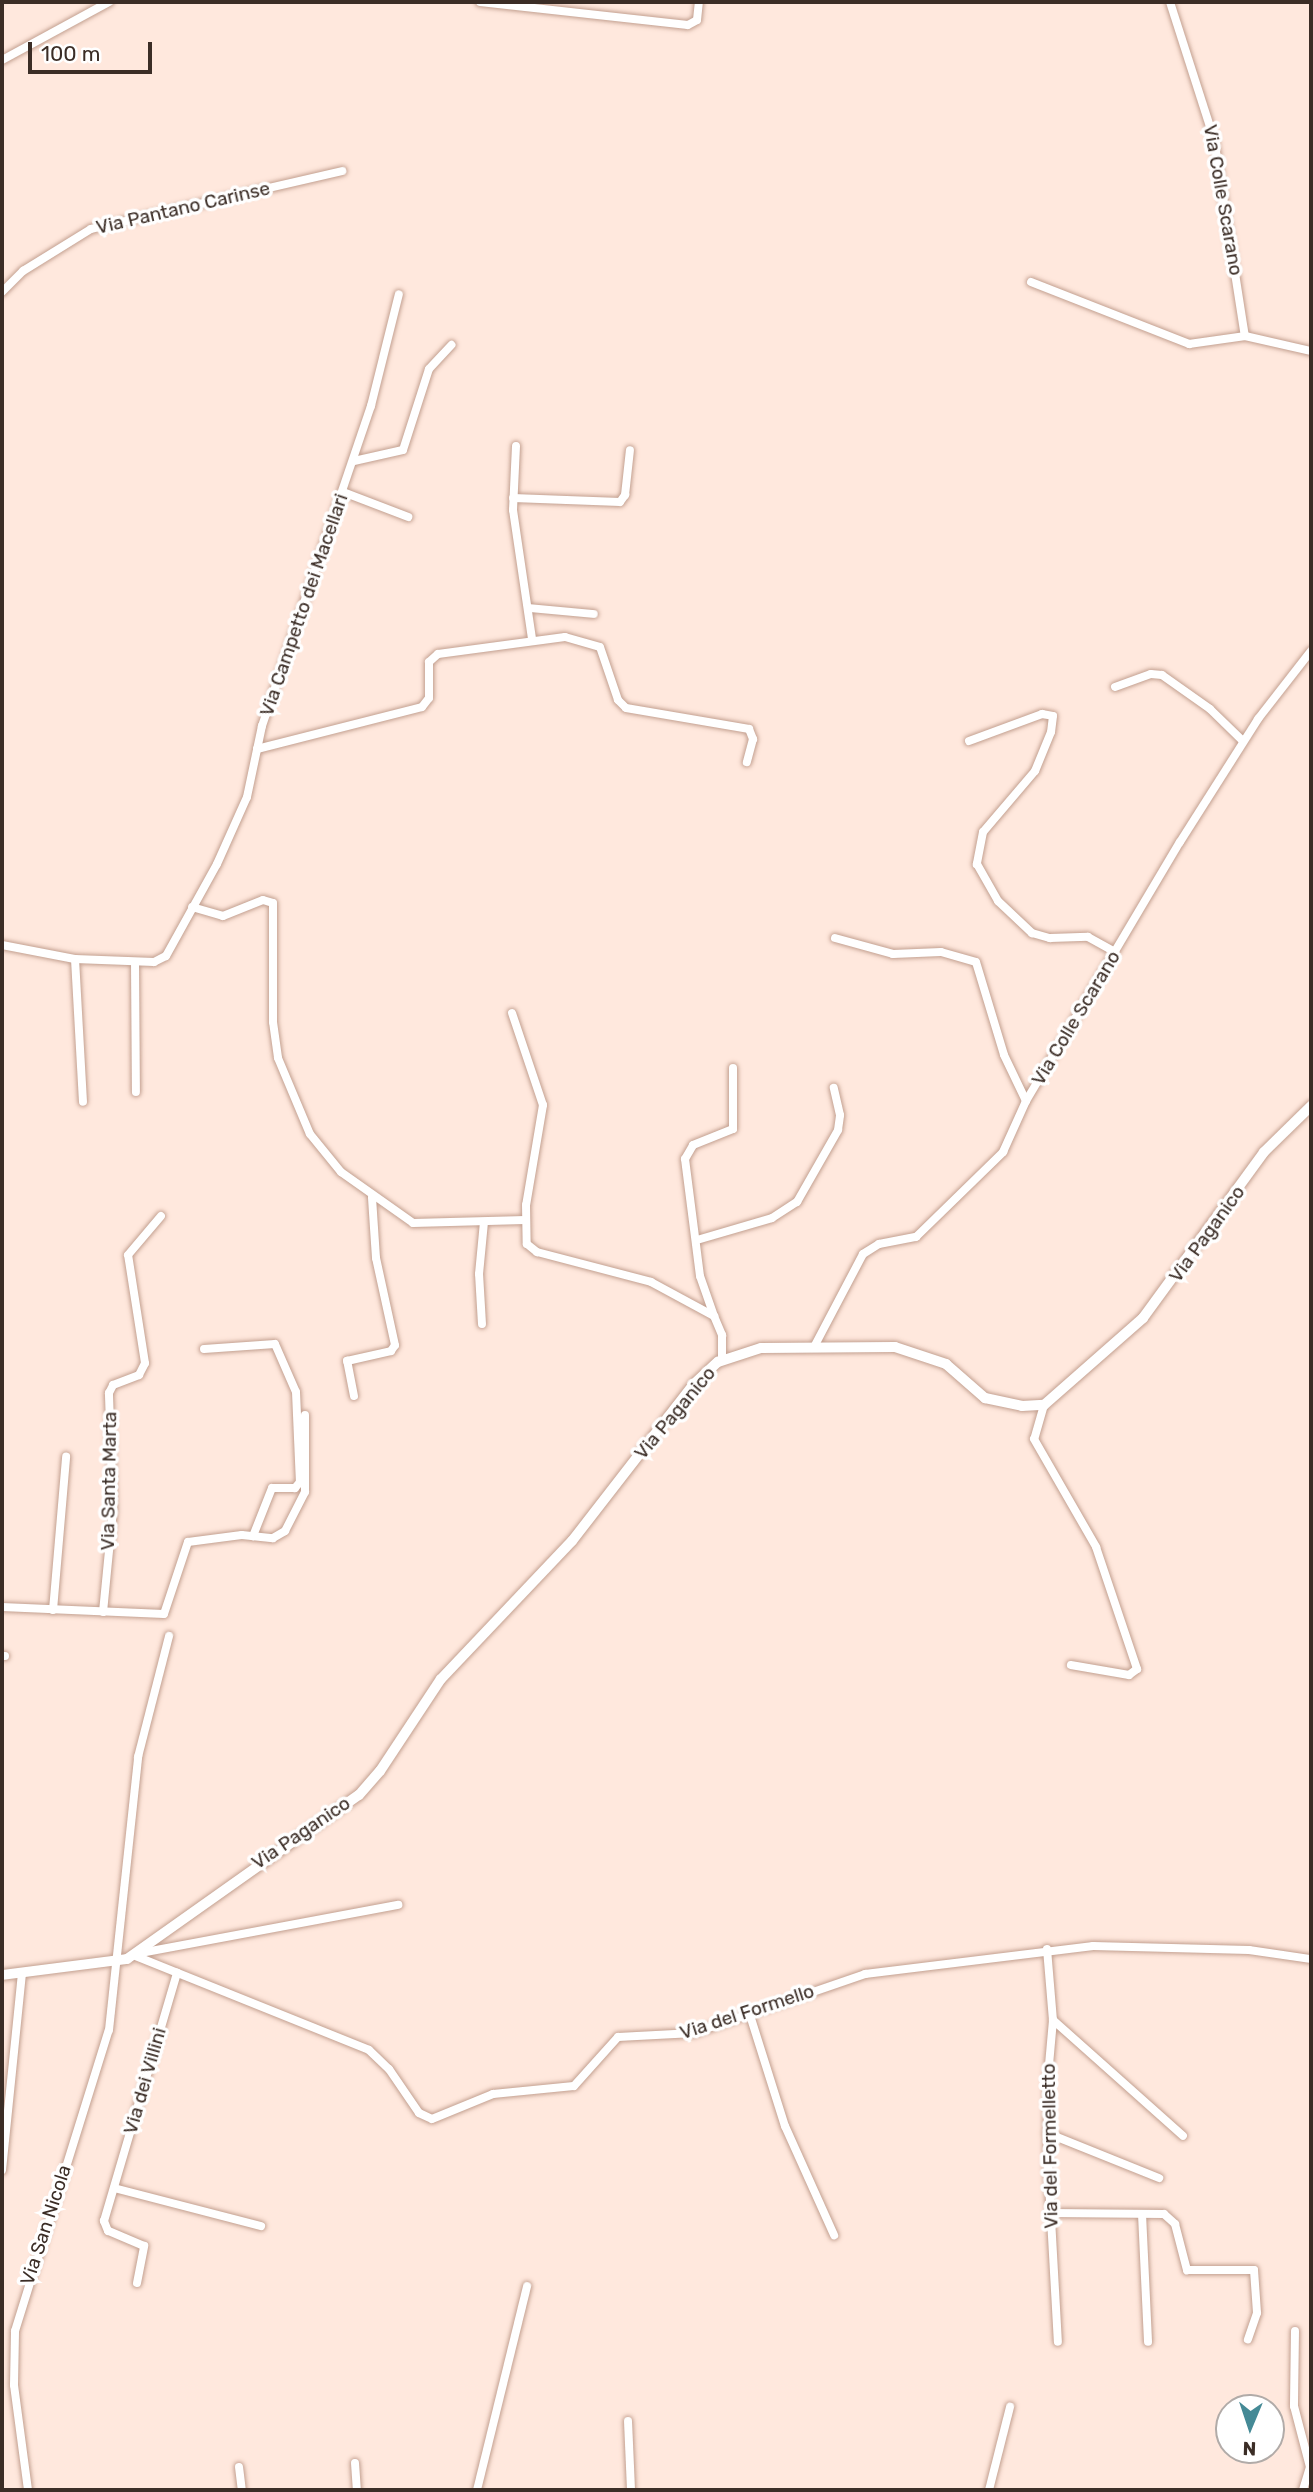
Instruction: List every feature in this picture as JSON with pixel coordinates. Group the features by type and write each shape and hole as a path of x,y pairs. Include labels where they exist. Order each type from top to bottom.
{"street":[{"path":"2,60 109,2"},
{"path":"481,2 522,4 690,25 696,20 699,2"},
{"name":"Via Colle Scarano","path":"1170,2 1214,139 1245,336"},
{"name":"Via Pantano Carinse","path":"2,292 23,271 88,230 342,171"},
{"path":"1031,282 1189,344 1245,336 1311,351"},
{"name":"Via Campetto dei Macellari","path":"2,946 75,959 135,962 165,957 243,805 257,749 354,461 399,294"},
{"path":"354,461 403,450 429,369 451,345"},
{"path":"516,446 513,498 531,639"},
{"path":"513,498 620,502 625,495 630,450"},
{"path":"343,492 408,516"},
{"path":"529,608 594,614"},
{"name":"Via Campetto dei Macellari","path":"257,749 418,708 429,698 428,667 433,656 531,639 574,637 599,646 618,701 626,708 748,729 753,739 747,762"},
{"name":"Via Colle Scarano","path":"814,1347 861,1257 876,1245 903,1243 917,1236 1000,1155 1026,1101 1243,741 1311,651"},
{"path":"1115,687 1151,674 1162,675 1210,709 1243,741"},
{"path":"969,741 1036,716 1053,716 1051,732 1035,771 983,832 977,864 998,901 1029,931 1050,938 1088,937 1115,952"},
{"path":"192,907 223,916 263,900 274,904 273,1022 285,1080 319,1149 372,1197 413,1223 525,1220"},
{"path":"835,939 888,954 940,952 976,962 1004,1055 1026,1101"},
{"path":"75,959 83,1102"},
{"path":"135,962 136,1092"},
{"path":"512,1013 542,1105 525,1220 527,1244 535,1251 646,1280 714,1316"},
{"path":"722,1359 722,1335 701,1282 685,1157 693,1144 726,1135 733,1129 733,1068"},
{"path":"697,1240 772,1218 797,1202 837,1133 840,1115 834,1087"},
{"name":"Via Paganico","path":"2,1975 113,1964 132,1955 367,1787 441,1679 572,1541 694,1384 722,1359 756,1349 909,1349 950,1366 985,1398 1022,1406 1044,1405 1143,1318 1264,1152 1311,1107"},
{"path":"354,1396 347,1361 391,1350 395,1345 376,1258 372,1197"},
{"name":"Via Santa Marta","path":"103,1612 113,1517 108,1393 113,1385 139,1375 145,1363 128,1255 161,1216"},
{"path":"482,1324 479,1274 484,1222"},
{"path":"204,1349 275,1344 296,1392 300,1484 272,1488 253,1535"},
{"path":"1044,1405 1034,1437 1093,1539 1138,1667 1129,1675 1071,1665"},
{"path":"2,1607 164,1614 186,1544 197,1539 281,1535 304,1496 305,1415"},
{"path":"53,1610 66,1457"},
{"path":"113,1964 140,1742 169,1636"},
{"name":"Via Paganico","path":"132,1955 398,1905"},
{"name":"Via del Formello","path":"132,1955 369,2050 389,2068 419,2113 432,2119 497,2093 574,2086 618,2037 687,2034 865,1974 1047,1949 1202,1947 1311,1959"},
{"name":"Via del Formelletto","path":"1047,1949 1053,2020 1047,2133 1058,2342"},
{"name":"Via San Nicola","path":"29,2490 14,2385 15,2331 108,2036 113,1964"},
{"path":"2,2170 23,1973"},
{"name":"Via dei Villini","path":"137,2283 144,2245 105,2226 177,1973"},
{"path":"749,2012 785,2126 834,2235"},
{"path":"1053,2020 1183,2136"},
{"path":"1047,2133 1159,2178"},
{"path":"114,2188 261,2227"},
{"path":"1050,2213 1142,2214 1171,2218 1182,2264 1189,2271 1247,2268 1255,2272 1257,2313 1248,2339"},
{"path":"1142,2214 1148,2342"},
{"path":"477,2490 527,2286"},
{"path":"1295,2331 1294,2406 1310,2469 1303,2490"},
{"path":"989,2490 1010,2407"},
{"path":"628,2421 631,2490"},
{"path":"355,2463 357,2490"},
{"path":"239,2467 242,2490"}]}
